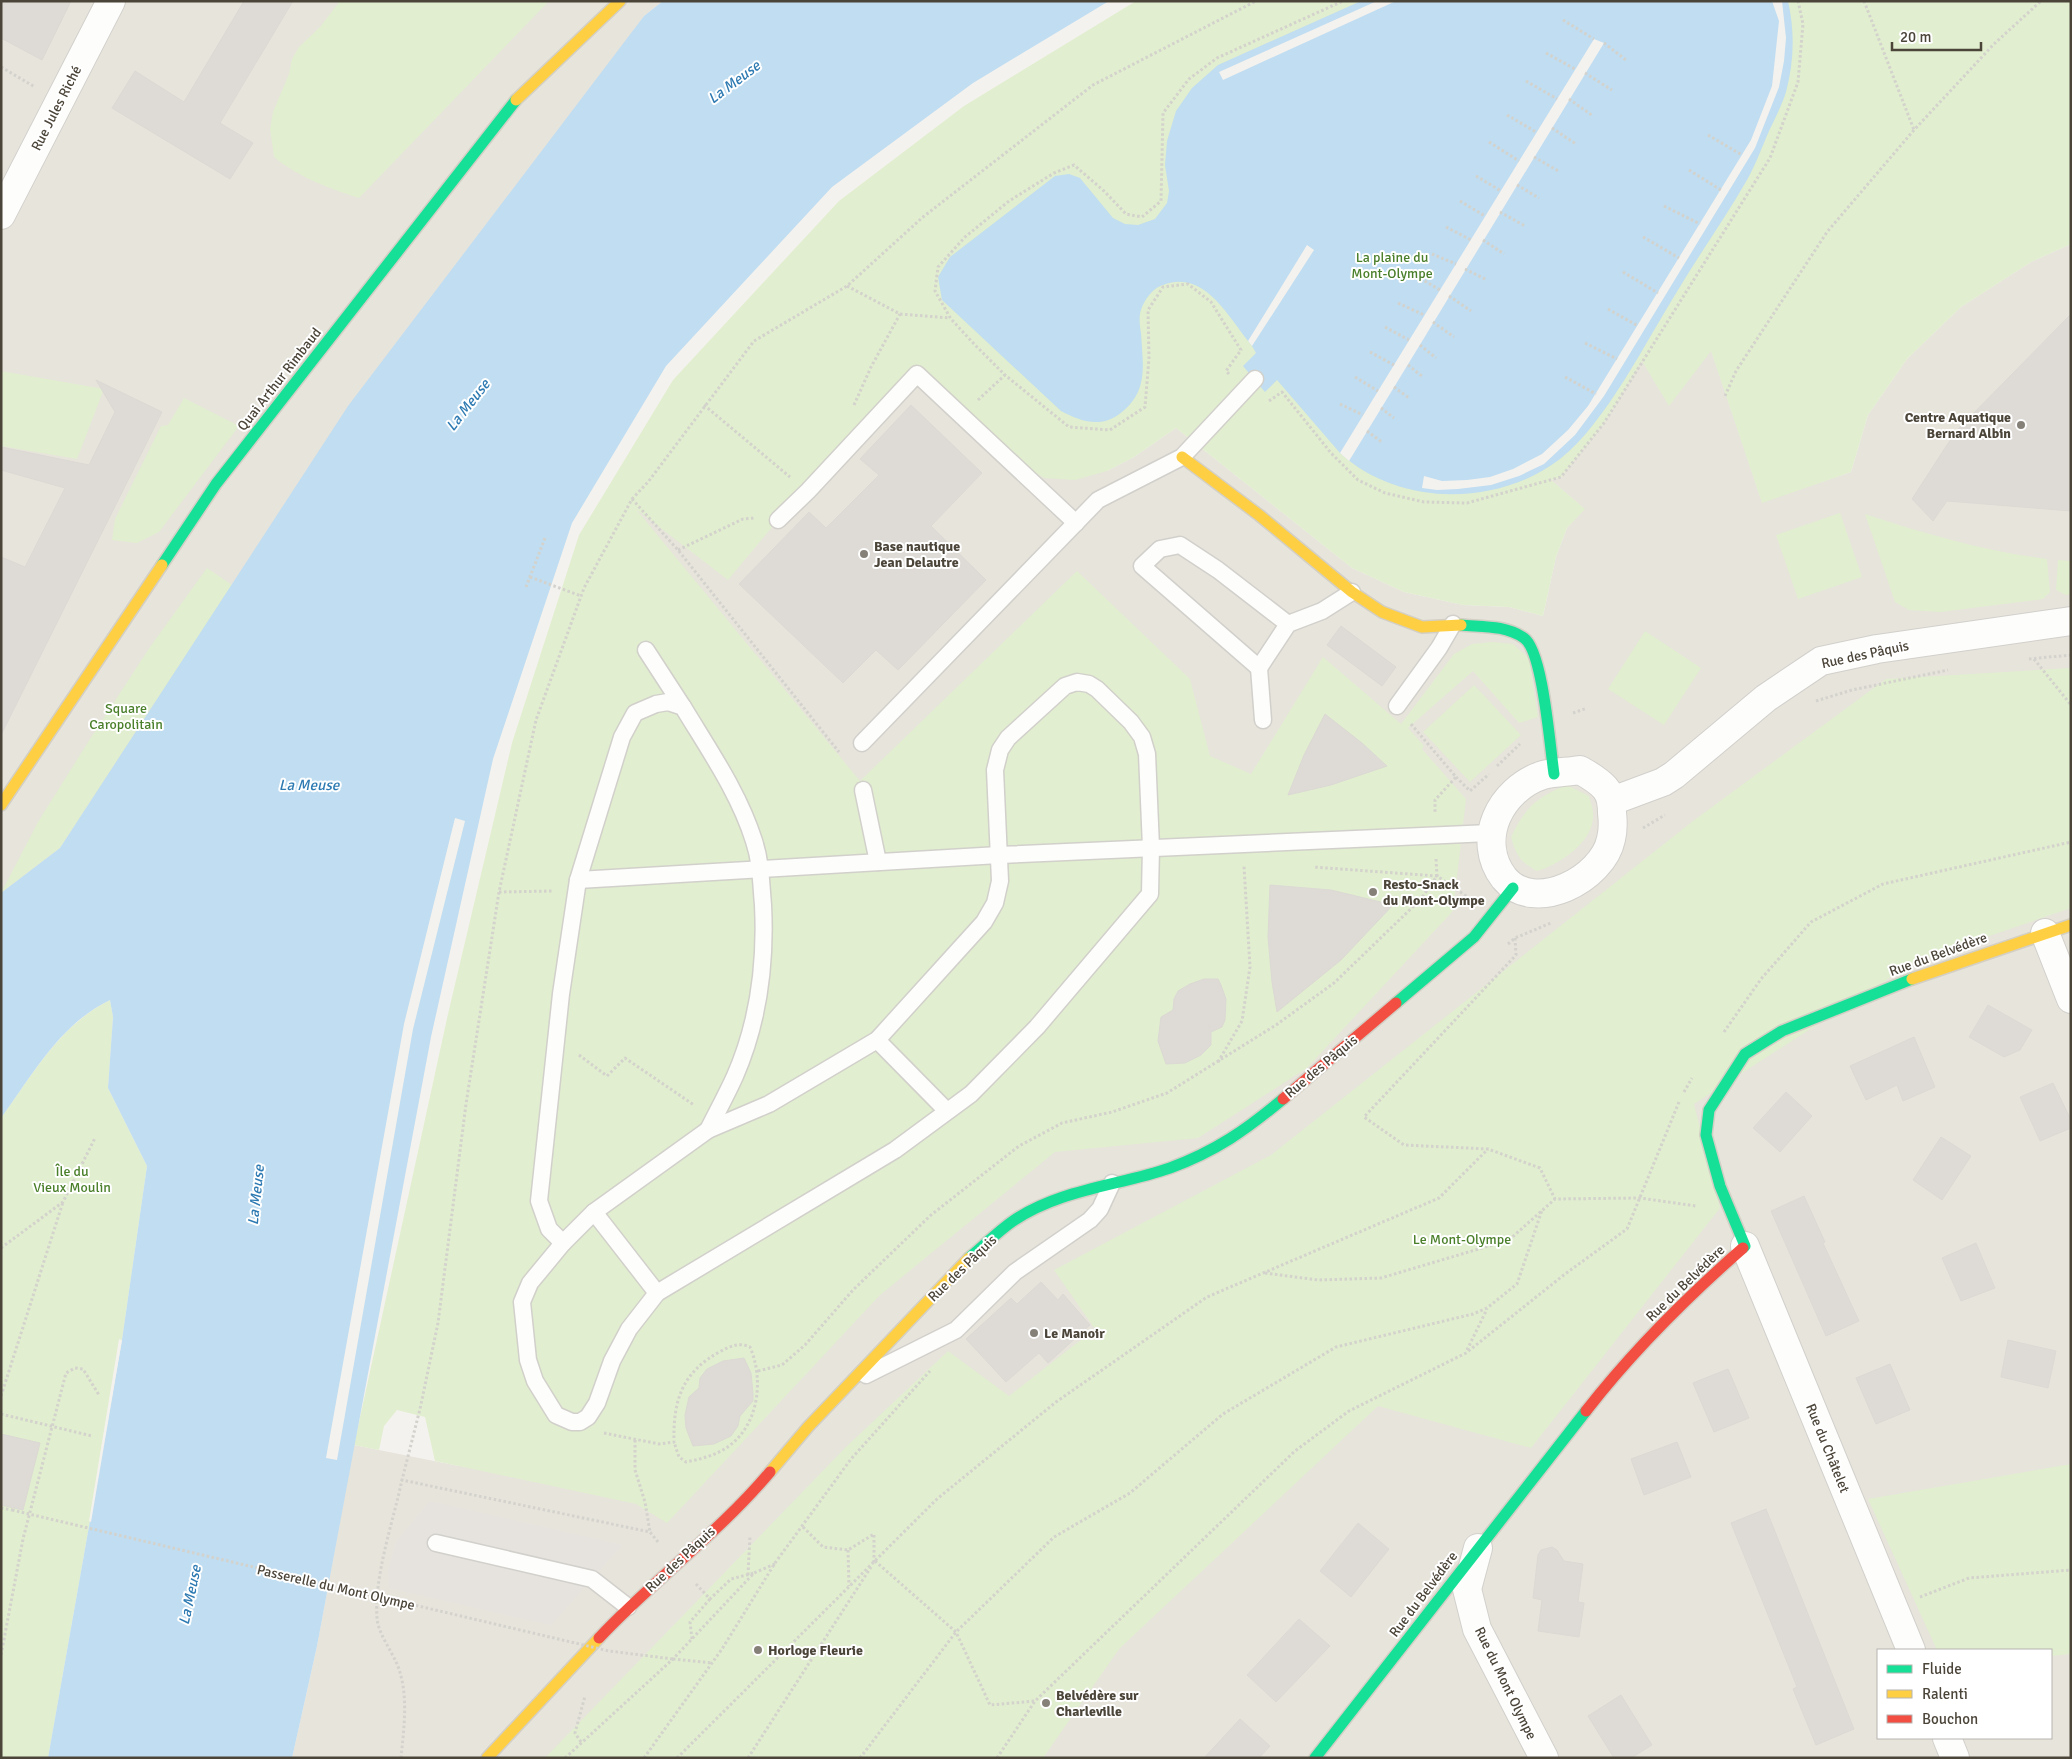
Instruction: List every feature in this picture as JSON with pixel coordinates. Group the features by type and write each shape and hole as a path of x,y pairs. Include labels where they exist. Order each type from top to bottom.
{"street":[{"name":"Rue Jules Riché","path":"1,215 111,1"},
{"name":"Quai Arthur Rimbaud","path":"1,805 216,484 518,98 620,1"},
{"path":"1182,457 1259,515 1352,592 1382,612 1422,627 1453,624 1508,629 1526,640 1539,666 1554,774"},
{"name":"Rue des Pâquis","path":"1612,801 1663,782 1674,775 1766,698 1821,661 1877,649 2071,621"},
{"path":"1580,770 1595,779 1606,789 1612,801 1611,840 1600,861 1584,876 1565,888 1542,895 1527,894 1512,888 1496,863 1491,847 1490,833 1495,817 1514,792 1542,775 1580,770"},
{"name":"Rue des Pâquis","path":"487,1758 628,1607 751,1494 808,1427 965,1262 1013,1221 1048,1203 1112,1182 1169,1168 1208,1152 1246,1130 1474,937 1512,888"},
{"name":"Rue du Belvédère","path":"1315,1758 1605,1386 1706,1279 1745,1246 1720,1186 1706,1135 1709,1110 1745,1054 1782,1031 1800,1023 1934,970 2071,925"},
{"path":"2045,933 2071,999"},
{"name":"Rue du Châtelet","path":"1745,1246 1911,1649"},
{"name":"Rue du Mont Olympe","path":"1478,1548 1467,1589 1477,1629 1544,1758"},
{"path":"1947,1739 1955,1758"}],"lane":[{"path":"778,520 808,491 917,374 1076,523"},
{"path":"862,743 1098,500 1182,457 1255,379"},
{"path":"1259,668 1142,566 1160,549 1180,546 1218,570 1288,624"},
{"path":"1263,720 1259,668 1288,624 1322,611 1352,592"},
{"path":"1397,706 1439,648 1453,624"},
{"path":"646,650 731,786 754,841 761,869 764,916 763,975 758,1004 751,1033 735,1077 711,1124"},
{"path":"1077,682 1089,684 1097,689 1131,722 1142,737 1147,754 1152,847 1150,894 1037,1027 971,1094 895,1150 657,1293 629,1328 612,1361 593,1410 580,1422 561,1419 549,1406 535,1381 528,1360 522,1317 522,1302 526,1290 563,1243 594,1212 711,1124 769,1104 877,1040 984,922 996,903 1000,881 995,770 1000,750 1008,738 1065,686 1077,682"},
{"path":"563,1243 549,1229 539,1201 555,1047 577,885 622,737 635,713 656,704 668,702 683,707"},
{"path":"863,790 878,862"},
{"path":"577,885 761,869 1000,855 1490,833"},
{"path":"877,1040 947,1112"},
{"path":"848,1384 956,1330 1015,1272 1090,1220 1100,1209 1112,1182"},
{"path":"594,1212 657,1293"},
{"path":"436,1543 592,1579 628,1607"}],"path":[{"path":"401,1758 405,1724 404,1694 398,1666 377,1620 380,1577 420,1409 438,1323 466,1104 499,892 536,720 581,596 632,499 648,482 704,405 754,341 847,286 923,217 1093,85 1256,1"},
{"path":"1343,1 1217,58 1189,79 1163,113 1161,201 1142,217 1126,214 1104,191 1074,165 1054,173 1009,201 965,237 938,267 935,291 950,318 1005,375 1069,427 1110,430 1145,407 1149,358 1148,310 1163,287 1188,284 1211,302 1241,350 1226,371 1255,410 1282,392 1338,460 1358,480 1385,493 1424,502 1467,503 1561,477 1604,423 1770,158 1798,82 1804,24 1798,1"},
{"path":"1864,1 1914,130"},
{"path":"1725,396 1736,371 1827,232 1914,130 1994,44 2040,1"},
{"path":"1563,20 1594,39"},
{"path":"1604,42 1626,60"},
{"path":"1546,53 1575,69"},
{"path":"1,66 59,102"},
{"path":"1585,73 1612,90"},
{"path":"1526,82 1557,99"},
{"path":"1569,99 1593,116"},
{"path":"1507,115 1536,132"},
{"path":"1552,128 1576,144"},
{"path":"1708,135 1742,155"},
{"path":"1489,142 1519,161"},
{"path":"1534,157 1560,172"},
{"path":"1689,170 1721,190"},
{"path":"1476,176 1501,191"},
{"path":"1517,185 1540,198"},
{"path":"1460,201 1485,216"},
{"path":"1664,206 1700,224"},
{"path":"1500,212 1525,226"},
{"path":"1446,227 1471,240"},
{"path":"1643,237 1679,258"},
{"path":"1483,240 1504,254"},
{"path":"1432,254 1456,264"},
{"path":"1466,269 1487,280"},
{"path":"1623,272 1658,293"},
{"path":"1416,276 1440,290"},
{"path":"847,286 900,314 950,318"},
{"path":"1449,296 1471,311"},
{"path":"1398,303 1424,315"},
{"path":"1608,309 1638,326"},
{"path":"853,407 871,367 900,314"},
{"path":"1433,322 1454,337"},
{"path":"1385,328 1409,340"},
{"path":"1585,343 1618,359"},
{"path":"1420,345 1436,358"},
{"path":"1370,352 1394,365"},
{"path":"1408,365 1423,377"},
{"path":"978,401 1005,375"},
{"path":"1355,377 1378,390"},
{"path":"1565,377 1596,394"},
{"path":"1394,387 1409,398"},
{"path":"1340,404 1363,415"},
{"path":"704,405 808,491"},
{"path":"1381,408 1394,418"},
{"path":"1367,431 1383,442"},
{"path":"632,499 678,550 844,757 862,743"},
{"path":"678,550 743,519 778,520"},
{"path":"526,587 545,538"},
{"path":"530,577 581,596"},
{"path":"2025,659 2071,655"},
{"path":"2033,658 2071,705"},
{"path":"1808,704 1852,690 1954,669"},
{"path":"1397,706 1470,792 1527,737 1525,729 1587,708"},
{"path":"1434,819 1435,800 1456,777"},
{"path":"1723,1033 1761,979 1811,922 1883,884 2071,842"},
{"path":"1217,1062 1242,1021 1250,967 1243,844"},
{"path":"758,1371 782,1365 805,1345 853,1290 931,1215 1019,1146 1062,1124 1112,1112 1167,1093 1276,1025 1334,983 1421,899 1437,876 1436,858"},
{"path":"1244,865 1254,865"},
{"path":"1304,866 1437,876 1492,914"},
{"path":"499,892 577,885"},
{"path":"1515,938 1516,955 1364,1117 1404,1145 1488,1148 1540,1168 1555,1199"},
{"path":"555,1047 577,1054 607,1076 626,1058 711,1124"},
{"path":"997,1758 1035,1701 1295,1451 1349,1412 1466,1353 1565,1274 1627,1229 1685,1088 1696,1073"},
{"path":"1,1396 63,1202 95,1138"},
{"path":"677,1758 937,1499 1056,1402 1207,1297 1439,1198 1488,1148"},
{"path":"1264,1272 1318,1280 1381,1278 1508,1240 1555,1199 1640,1198 1730,1210"},
{"path":"1,1248 63,1202"},
{"path":"860,1758 956,1632 1054,1537 1130,1492 1224,1414 1336,1347 1473,1314 1487,1308 1517,1284 1542,1210"},
{"path":"1466,1353 1487,1308"},
{"path":"644,1758 712,1663 775,1564 850,1459 948,1351 956,1330"},
{"path":"743,1344 750,1347 758,1371 758,1395 750,1419 738,1438 729,1446 707,1457 686,1462 679,1457 674,1442 674,1414 684,1384 705,1360 732,1345 743,1344"},
{"path":"1,1655 23,1539 66,1373 75,1368 83,1369 98,1395"},
{"path":"1,1414 92,1436"},
{"path":"607,1434 660,1444 674,1442"},
{"path":"636,1440 635,1470 645,1502 650,1532 678,1563"},
{"path":"402,1480 650,1532"},
{"name":"Passerelle du Mont Olympe","path":"1,1508 608,1651 712,1663"},
{"path":"748,1758 875,1561 874,1534 848,1550 824,1547 802,1527"},
{"path":"748,1575 750,1532"},
{"path":"848,1550 849,1586"},
{"path":"875,1561 956,1632 990,1705 1035,1701"},
{"path":"692,1640 690,1622 710,1598 731,1578 754,1574 775,1564"},
{"path":"1893,1608 1969,1578 2071,1570"},
{"path":"565,1758 673,1659 754,1574"},
{"path":"698,1586 710,1598"},
{"path":"752,1758 755,1748"}],"shaded area":[{"path":"1,1 663,1 644,16 169,683 60,848 1,893"},
{"path":"2071,244 2071,1758 292,1758 317,1646 354,1445 459,1466 633,507 778,520 917,374 1107,471 1134,457 1176,428 1352,568 1404,592 1463,605 1509,607 1543,616 1556,557 1567,528 1584,509 1551,480 1561,477 1604,423 1642,360 1711,350 1762,502 1851,472 1868,415 1907,359 1961,307 2031,262"},
{"path":"430,1501 622,1545 551,1625 389,1588 388,1570 396,1542"}],"green space":[{"path":"340,1 549,1 359,198 315,182 283,164 274,157 270,129 273,112 289,74 292,59 299,47 320,27"},
{"name":"La plaine du Mont-Olympe","path":"1136,1 2071,1 2071,244 2031,262 1961,307 1907,359 1868,415 1851,472 1762,503 1711,351 1669,406 1642,361 1604,423 1561,477 1551,480 1585,509 1567,528 1556,557 1543,616 1509,607 1463,605 1404,592 1352,568 1176,428 1134,457 1107,471 1075,480 1044,478 1003,454 917,374 778,520 728,580 636,509 860,781 1077,571 1190,679 1210,756 1251,774 1323,657 1401,724 1454,654 1472,644 1492,642 1513,644 1529,658 1538,717 1519,723 1473,671 1408,728 1424,746 1422,749 1466,799 1453,911 1307,1068 1198,1138 1055,1152 880,1295 667,1523 636,1504 435,1461 425,1417 397,1410 384,1426 379,1450 354,1445 448,1014 512,743 579,535 673,380 839,201 964,106"},
{"path":"1,371 104,389 77,459 1,446"},
{"path":"184,398 239,426 159,532 137,543 112,540 115,519 161,426 168,425"},
{"path":"1840,513 1862,577 1798,599 1776,535"},
{"path":"1865,514 1955,541 2047,559 2050,592 2043,599 1940,612 1909,610 1895,602"},
{"path":"2058,560 2071,561 2071,594 2066,595 2056,590"},
{"name":"Square Caropolitain","path":"207,568 232,585 60,848 1,893 38,822 90,739 150,647"},
{"path":"1645,631 1701,668 1664,725 1608,689"},
{"name":"Le Mont-Olympe","path":"2071,668 2071,908 1916,961 1694,1104 1720,1208 1531,1448 1378,1406 1119,1649 1043,1758 545,1758 846,1447 948,1351 1009,1396 1095,1329 1054,1270 1271,1155 1693,821 1886,679"},
{"path":"1474,685 1521,735 1470,782 1423,732"},
{"path":"1567,785 1589,796 1593,810 1589,832 1583,842 1566,857 1537,871 1526,864 1520,857 1511,837 1521,818 1539,799"},
{"name":"Île du Vieux Moulin","path":"110,1000 113,1017 108,1088 147,1166 122,1340 48,1758 1,1758 1,1118 36,1068 62,1037 92,1010"},
{"path":"2071,1464 2071,1654 2052,1656 2052,1649 1937,1649 1868,1499"}],"water":[{"name":"La Meuse","path":"663,1 1109,1 973,83 832,187 666,366 572,523 493,759 431,1037 317,1646 292,1758 48,1758 122,1340 147,1166 108,1088 113,1017 110,1000 76,1022 62,1036 36,1068 1,1118 1,893 60,848 348,406 644,16"},
{"path":"1361,1 1788,1 1793,36 1789,81 1756,162 1730,208 1686,276 1609,403 1593,425 1560,459 1535,475 1508,486 1479,492 1449,494 1419,491 1391,483 1364,471 1340,453 1277,380 1265,392 1243,366 1256,353 1224,310 1203,290 1191,284 1178,282 1155,289 1148,296 1141,310 1143,368 1142,378 1135,398 1128,407 1111,419 1097,422 1082,420 1061,411 942,300 938,277 950,257 1055,176 1069,174 1080,178 1113,218 1125,224 1138,225 1155,219 1167,203 1169,191 1165,165 1167,141 1176,111 1192,88 1218,65"}],"pier":[{"path":"1377,1 1396,1 1223,80 1219,72"},
{"path":"1772,1 1782,1 1786,38 1784,61 1779,87 1755,148 1604,396 1575,435 1544,464 1519,476 1491,485 1437,490 1422,488 1424,476 1442,481 1467,480 1490,477 1513,469 1542,454 1568,430 1588,406 1751,140 1772,86 1779,21"},
{"path":"1594,39 1604,43 1349,461 1340,453"},
{"path":"1307,245 1314,250 1252,346 1248,341"},
{"path":"455,818 465,821 413,1029 337,1460 326,1458 404,1024"},
{"path":"119,1339 122,1340 91,1522 89,1521"}],"building":[{"path":"1,1 71,1 42,60 1,38"},
{"path":"244,1 293,1 220,123 253,143 230,179 112,108 135,71 184,102"},
{"name":"Centre Aquatique Bernard Albin","path":"2071,314 2071,511 1947,501 1933,521 1912,499 1957,430"},
{"path":"96,380 162,412 1,735 1,557 25,567 65,488 1,470 1,447 89,465 115,412"},
{"name":"Base nautique Jean Delautre","path":"911,405 982,473 931,526 986,580 898,670 876,650 843,683 739,584 809,512 826,528 879,475 860,459"},
{"path":"1341,626 1396,667 1382,686 1327,645"},
{"path":"1325,714 1362,743 1387,766 1331,785 1288,795 1304,755"},
{"path":"1270,885 1331,890 1393,905 1341,960 1277,1012 1268,937"},
{"path":"1204,979 1218,979 1221,985 1226,999 1225,1020 1222,1027 1211,1032 1211,1045 1201,1055 1185,1063 1166,1064 1158,1041 1161,1017 1173,1010 1174,999 1178,991"},
{"path":"1988,1005 2032,1030 2020,1050 2004,1057 1969,1037"},
{"path":"1914,1037 1935,1087 1903,1101 1897,1085 1866,1100 1850,1066"},
{"path":"2053,1083 2071,1120 2071,1128 2040,1141 2020,1097"},
{"path":"1786,1092 1812,1116 1780,1152 1753,1128"},
{"path":"1941,1137 1971,1156 1942,1200 1913,1180"},
{"path":"1804,1196 1825,1242 1823,1243 1859,1321 1826,1336 1771,1211"},
{"path":"1976,1243 1995,1288 1961,1301 1942,1258"},
{"name":"Le Manoir","path":"1041,1282 1058,1300 1063,1294 1090,1325 1048,1363 1039,1353 1006,1382 966,1339 1011,1298 1017,1304"},
{"path":"2008,1340 2056,1351 2048,1388 2001,1377"},
{"path":"744,1358 751,1373 753,1401 740,1416 738,1426 731,1436 714,1444 693,1446 686,1428 685,1415 689,1397 699,1388 700,1378 707,1369 723,1361"},
{"path":"1890,1364 1910,1410 1876,1424 1856,1378"},
{"path":"1728,1369 1749,1418 1714,1432 1693,1383"},
{"path":"1,1434 40,1443 23,1510 1,1505"},
{"path":"1677,1442 1691,1477 1644,1495 1631,1459"},
{"path":"1766,1509 1854,1729 1816,1745 1793,1689 1797,1687 1731,1523"},
{"path":"1358,1523 1389,1549 1351,1597 1320,1571"},
{"path":"1552,1547 1557,1550 1564,1561 1583,1564 1578,1602 1584,1603 1579,1637 1538,1631 1542,1600 1533,1598 1538,1555 1541,1550"},
{"path":"1299,1619 1330,1646 1276,1702 1247,1675"},
{"path":"1621,1695 1652,1745 1631,1758 1614,1758 1588,1716"},
{"path":"1240,1719 1270,1746 1259,1758 1204,1758"}],"traffic: fast":[{"path":"162,565 216,484 516,100"},
{"path":"1461,625 1493,627 1509,631 1524,638 1531,647 1545,701 1554,774"},
{"path":"1396,1003 1474,937 1513,888"},
{"path":"1743,1248 1745,1246 1720,1186 1706,1135 1709,1110 1745,1054 1782,1031 1912,979"},
{"path":"969,1258 1007,1225 1031,1210 1070,1195 1150,1174 1187,1161 1230,1139 1283,1099"},
{"path":"1315,1758 1586,1411"}],"traffic: slow":[{"path":"516,100 620,1"},
{"path":"1182,457 1259,515 1352,592 1382,612 1422,627 1461,625"},
{"path":"1,805 162,565"},
{"path":"1912,979 2071,925"},
{"path":"770,1472 808,1427 969,1258"},
{"path":"487,1758 599,1638"}],"traffic: jam":[{"path":"1283,1099 1396,1003"},
{"path":"1586,1411 1661,1326 1743,1248"},
{"path":"599,1638 641,1596 729,1516 770,1472"}],"place":[{"name":"Centre Aquatique Bernard Albin","path":"2021,425"},
{"name":"Base nautique Jean Delautre","path":"864,554"},
{"name":"Resto-Snack du Mont-Olympe","path":"1373,892"},
{"name":"Le Manoir","path":"1034,1333"},
{"name":"Horloge Fleurie","path":"758,1650"},
{"name":"Belvédère sur Charleville","path":"1046,1703"}]}
